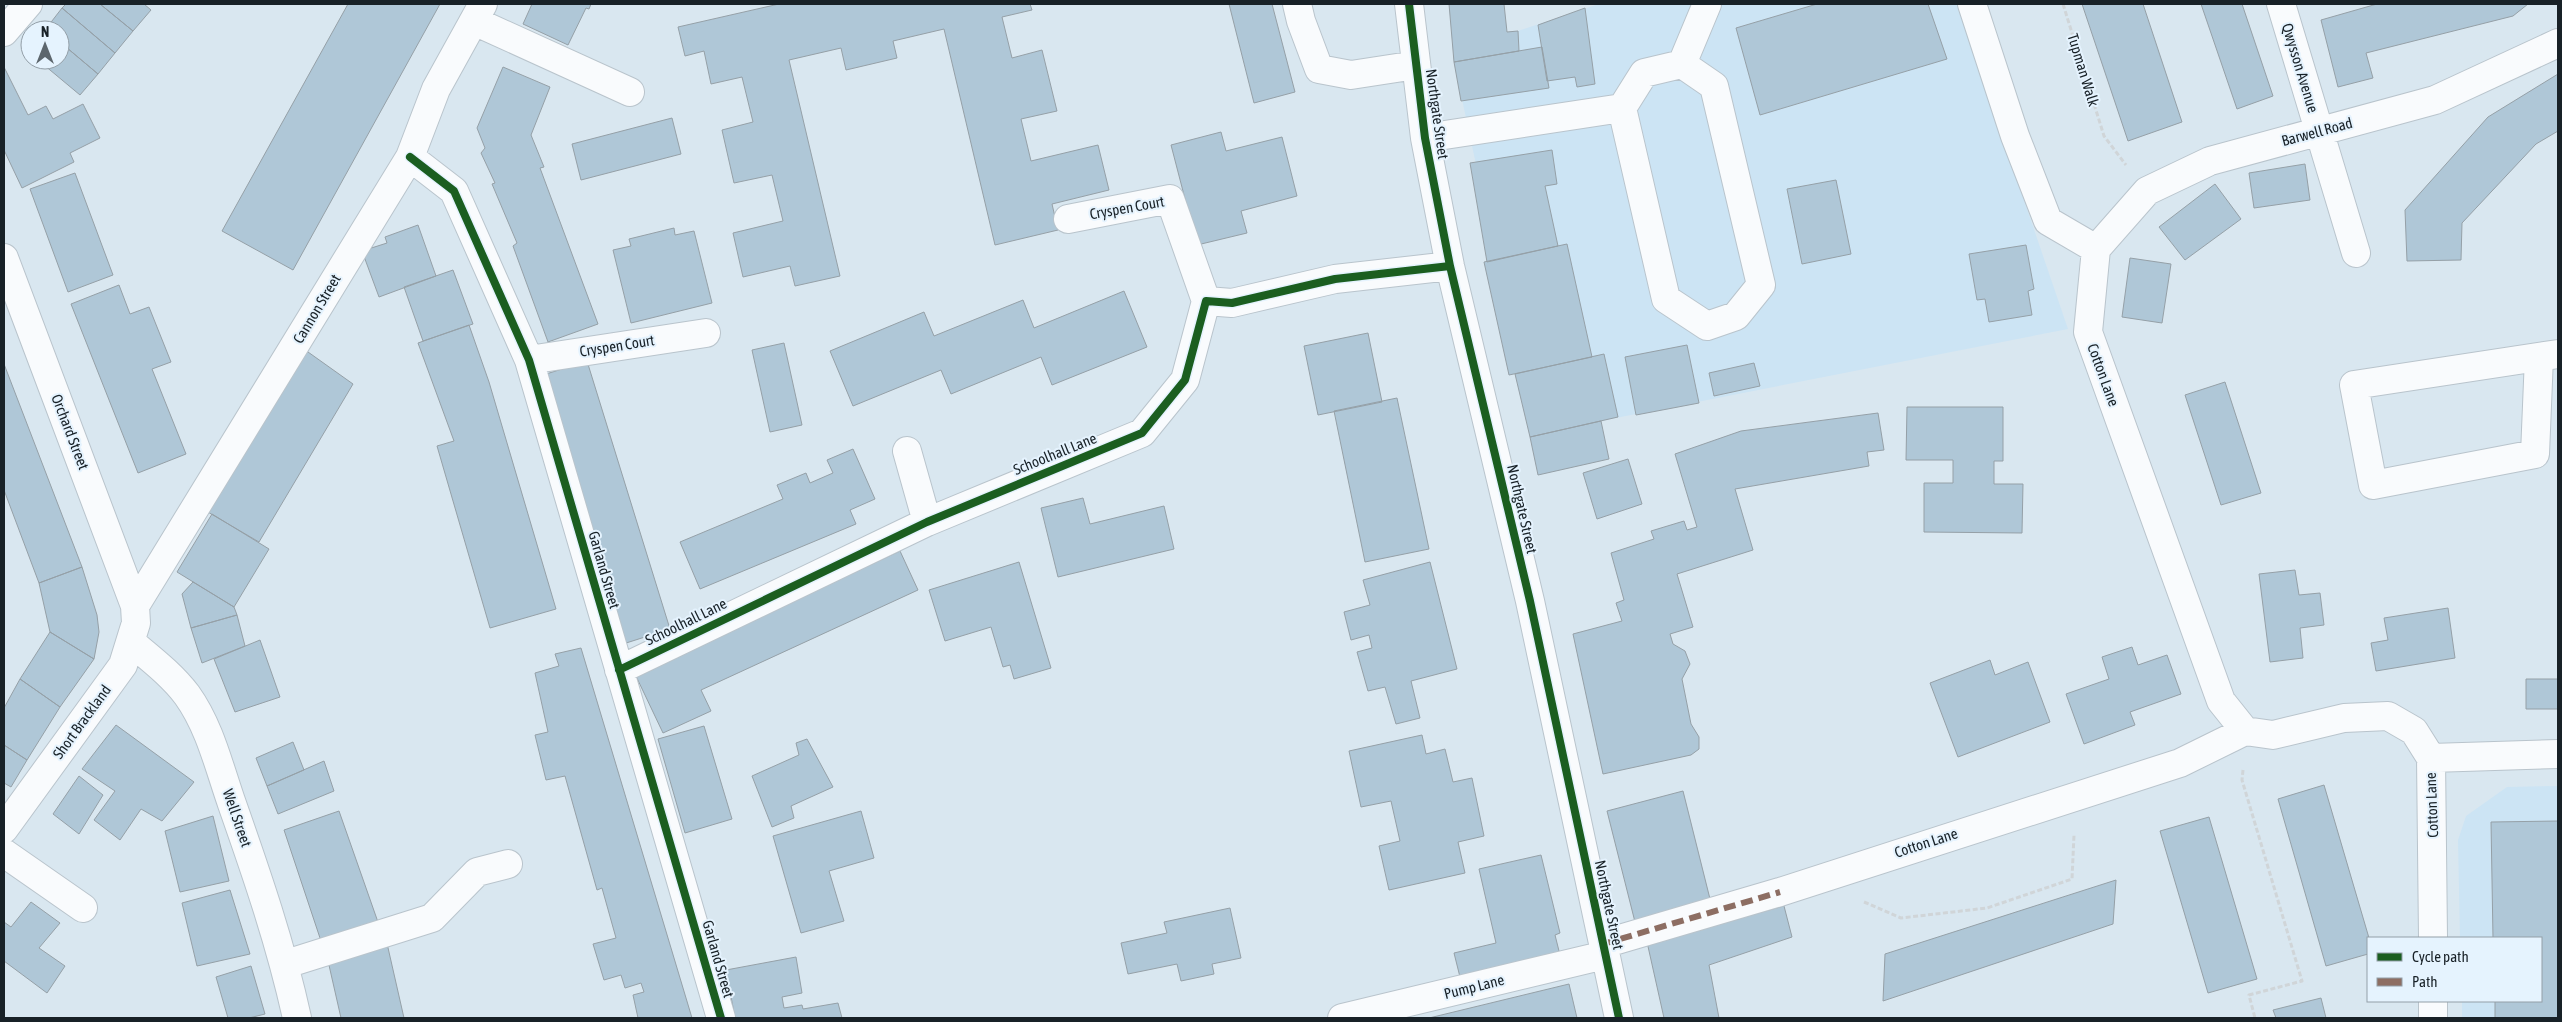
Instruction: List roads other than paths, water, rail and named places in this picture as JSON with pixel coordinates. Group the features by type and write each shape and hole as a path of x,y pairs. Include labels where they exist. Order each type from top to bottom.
{"street":[{"path":"4,32 28,4"},
{"path":"1297,4 1301,21 1319,69 1351,75 1416,65"},
{"name":"Northgate Street","path":"1409,4 1425,138 1450,266 1530,601 1620,1018"},
{"path":"1682,64 1707,4"},
{"path":"1972,4 2015,136 2048,221 2096,249"},
{"name":"Qwysson Avenue","path":"2281,4 2356,253"},
{"path":"478,12 630,92"},
{"name":"Cannon Street","path":"135,606 410,157 436,90 478,12"},
{"name":"Barwell Road","path":"2096,249 2147,191 2210,161 2435,100 2556,52"},
{"path":"1682,64 1714,86 1761,285 1736,316 1706,326 1666,299 1622,108 1644,73 1682,64"},
{"path":"1425,138 1622,108"},
{"name":"Garland Street","path":"410,157 454,191 529,360 721,1018"},
{"name":"Cryspen Court","path":"1068,219 1170,199 1206,301"},
{"name":"Cotton Lane","path":"2096,249 2088,332 2221,701 2246,731"},
{"name":"Orchard Street","path":"4,258 135,606"},
{"path":"1206,301 1232,303 1335,279 1450,266"},
{"name":"Schoolhall Lane","path":"619,670 927,522 1142,432 1185,380 1206,301"},
{"name":"Cryspen Court","path":"529,360 706,333"},
{"path":"2548,356 2535,454 2373,485 2354,385 2548,356"},
{"path":"907,451 927,522"},
{"name":"Short Brackland","path":"4,829 123,665 132,643 136,622 135,606"},
{"name":"Well Street","path":"132,643 163,669 186,695 205,726 270,913 286,964 297,1018"},
{"name":"Cotton Lane","path":"1604,950 1780,892 1813,879 2180,763 2246,731 2273,735 2344,718 2388,716 2414,731 2430,758 2433,937"},
{"path":"2430,758 2558,754"},
{"path":"4,853 83,908"},
{"path":"286,964 432,918 477,872 508,864"},
{"name":"Pump Lane","path":"1342,1018 1604,950"},
{"path":"2433,1002 2433,1018"}]}
